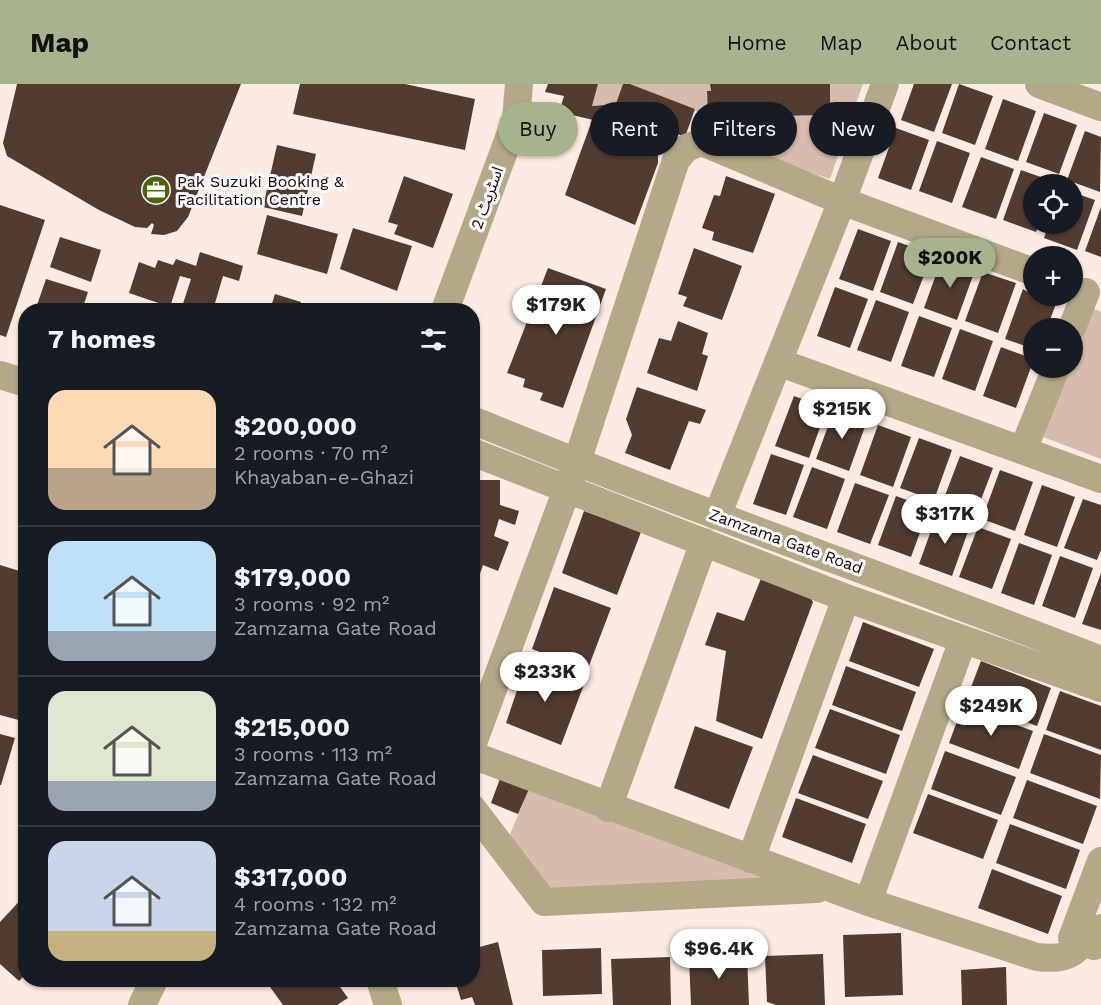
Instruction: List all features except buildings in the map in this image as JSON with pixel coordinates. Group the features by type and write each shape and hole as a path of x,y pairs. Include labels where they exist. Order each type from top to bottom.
{"street":[{"name":"اسٹریٹ 2","path":"448,303 516,119 519,84"},
{"path":"717,516 842,201 885,84"},
{"path":"1039,84 1101,107"},
{"path":"480,724 577,462 675,160 686,148 702,142 842,201 1023,268"},
{"path":"1076,318 1087,292"},
{"path":"778,362 1101,479"},
{"path":"0,375 18,381"},
{"path":"1023,450 1052,378"},
{"name":"Zamzama Gate Road","path":"480,423 717,516 921,590 1101,660"},
{"name":"Zamzama Gate Road","path":"480,455 907,620 1101,688"},
{"path":"639,517 649,490"},
{"path":"608,808 704,542"},
{"path":"907,620 921,590"},
{"path":"751,859 846,597"},
{"path":"868,902 963,640"},
{"path":"480,758 608,808 868,902 1037,957 1064,957 1078,949 1091,935"},
{"path":"480,818 544,902 831,888"},
{"path":"1091,935 1072,938 1101,861"},
{"path":"142,1005 151,987"},
{"path":"382,987 388,1005"}],"shaded area":[{"path":"598,84 623,84 617,102 593,102"},
{"path":"630,84 710,84 711,91 707,92 707,102 691,102 691,107"},
{"path":"830,84 863,84 857,102 830,102"},
{"path":"809,115 809,156 838,156 830,179 773,160 773,156 797,156 797,116"},
{"path":"1093,308 1101,312 1101,459 1043,437 1066,378 1083,378 1083,337"},
{"path":"533,779 831,888 544,902 504,849"}],"place":[{"name":"Pak Suzuki Booking & Facilitation Centre","path":"156,190"}]}
